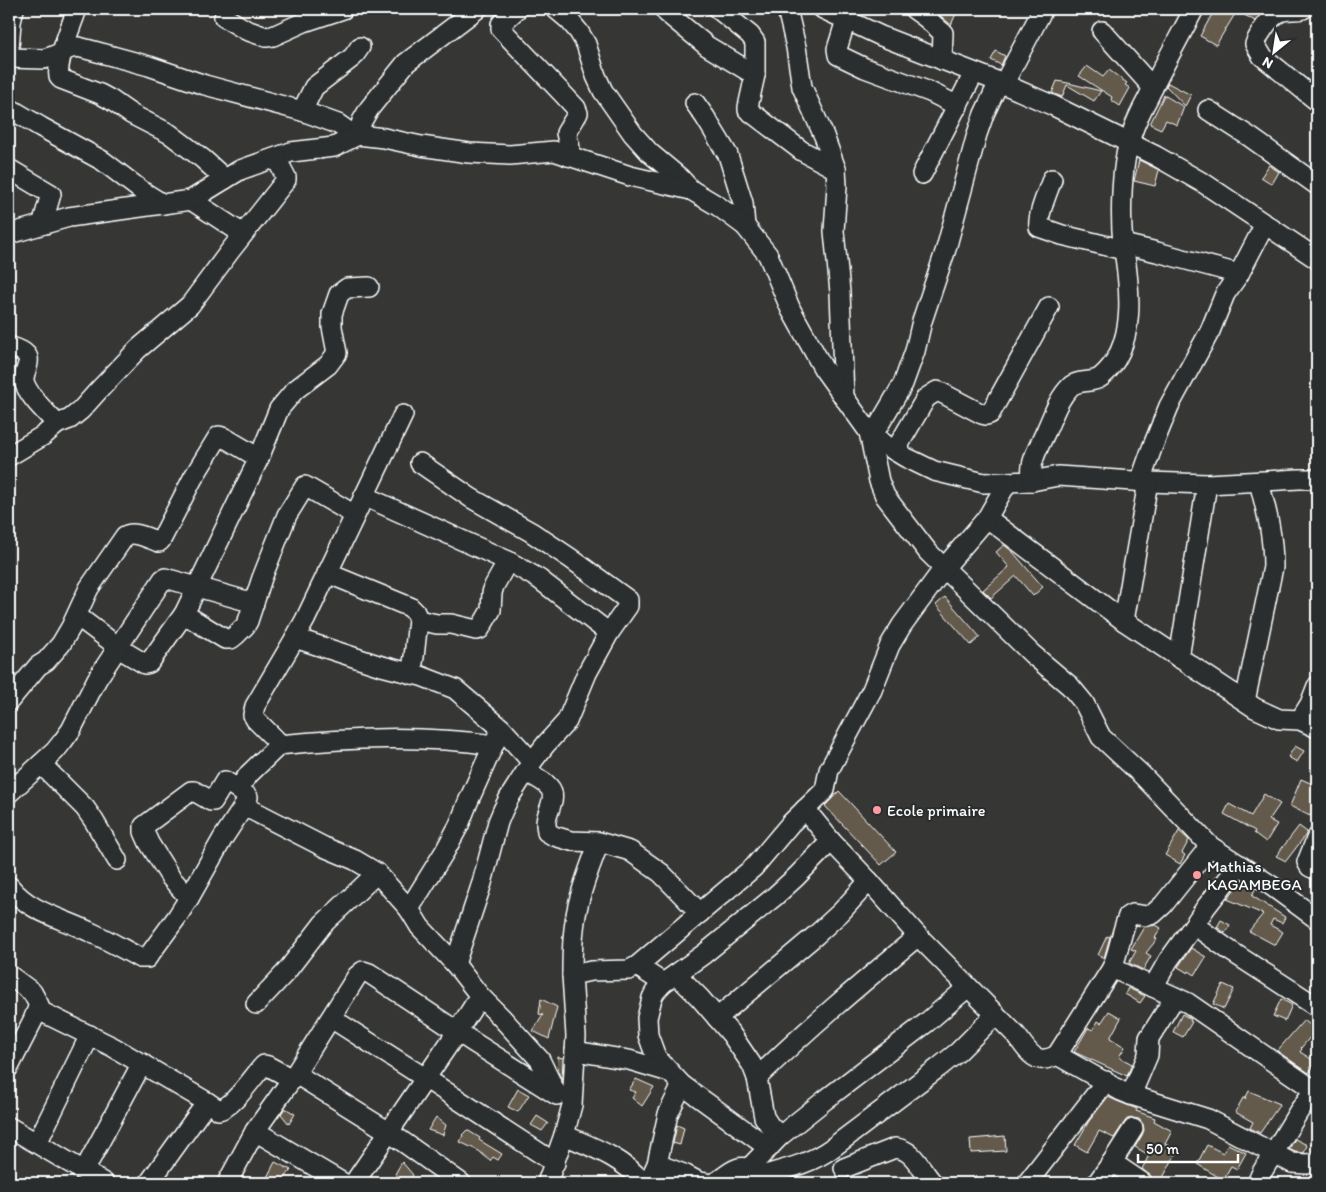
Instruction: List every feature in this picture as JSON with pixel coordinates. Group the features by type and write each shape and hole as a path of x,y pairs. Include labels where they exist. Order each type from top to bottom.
{"street":[{"path":"9,49 14,9"},
{"path":"77,9 62,51 58,77 100,94 131,114 170,134 203,159 225,179"},
{"path":"224,17 246,30 272,36 304,22 343,9"},
{"path":"357,136 362,121 369,109 406,63 477,9"},
{"path":"517,9 501,24 501,29 576,108 578,113 566,133 570,143 568,156"},
{"path":"556,9 579,32 586,44 603,91 633,134 650,153 680,178 691,190 718,206 745,226 768,255 791,310 823,368 871,433 895,451 938,472 984,483 1032,481 1058,476 1207,484 1317,479"},
{"path":"664,9 707,46 754,75"},
{"path":"718,9 753,38 754,75 748,107 750,112 802,151 836,169"},
{"path":"787,9 802,87 824,136 836,169 837,186 834,231 840,292 844,398"},
{"path":"823,9 882,36 1054,106 1156,156 1205,184 1317,259"},
{"path":"914,9 943,34 942,60"},
{"path":"1043,9 984,114 946,249 922,321 915,351 903,384 871,433 879,482 885,496 928,552 1032,654 1070,686 1084,703 1101,737 1142,775 1210,846 1314,911"},
{"path":"1032,481 1031,468 1034,458 1055,411 1070,386 1095,381 1101,377 1120,354 1125,338 1129,308 1129,291 1122,232 1123,177 1128,143 1152,88 1194,9"},
{"path":"1303,9 1284,11 1277,14 1271,19 1255,44 1262,56 1317,102"},
{"path":"846,20 837,49 838,55 865,68 930,92 958,106"},
{"path":"1102,31 1152,88"},
{"path":"9,58 44,59 62,51 78,47 150,66 205,85 302,111 338,124 357,136"},
{"path":"302,111 314,87 354,57 360,47"},
{"path":"922,174 974,73"},
{"path":"695,103 728,155 743,203 745,226"},
{"path":"9,108 103,161 142,191 163,204"},
{"path":"1208,110 1317,185"},
{"path":"12,231 69,217 191,200 240,170 291,152 334,146 357,136 384,138 469,153 510,155 554,151 630,176 691,190"},
{"path":"9,456 44,436 57,424 70,419 81,410 138,349 190,305 286,180 276,158"},
{"path":"9,170 51,194 44,218 45,224"},
{"path":"1052,180 1040,216 1039,227 1062,235 1157,252 1239,274"},
{"path":"191,200 243,234"},
{"path":"1124,621 1144,482 1152,448 1169,406 1210,331 1225,294 1239,274 1265,224"},
{"path":"77,616 118,646 147,664 184,614 259,458 279,409 295,390 328,364 337,353 332,327 332,314 339,294 347,288 369,287"},
{"path":"895,451 926,398 937,391 976,412 986,415 990,414 1050,307"},
{"path":"9,346 28,358 24,380 26,387 57,424"},
{"path":"903,384 926,398"},
{"path":"278,744 256,720 254,715 255,706 295,638 402,415"},
{"path":"9,701 38,666 46,661 61,644 77,616 89,588 125,536 128,533 133,533 159,542 161,540 193,478 219,436 259,458"},
{"path":"420,463 471,498 531,532 628,600 628,606 609,632 587,673 567,721 546,744 509,798 498,822 482,883 455,964"},
{"path":"1245,701 1272,567 1271,529 1259,482"},
{"path":"572,975 591,971 629,970 637,966 754,867 791,823 825,790 829,770 872,690 890,645 902,625 944,568 987,518 1007,483"},
{"path":"1179,658 1207,484"},
{"path":"184,614 228,640 246,626 286,515 304,486 355,515"},
{"path":"364,496 508,561 539,579 609,632"},
{"path":"987,518 1124,621 1255,708 1279,719 1300,720 1317,728"},
{"path":"418,620 437,624 451,624 476,630 480,629 491,610 494,586 508,561"},
{"path":"327,573 410,607 415,612 418,620 410,674"},
{"path":"9,793 55,751 67,735 97,679 163,579 254,603"},
{"path":"295,638 378,665 434,680 455,689 497,736 549,786 552,791 551,803 545,823 547,832 571,841 599,842 630,851 661,873 700,912"},
{"path":"1300,720 1310,704 1317,686"},
{"path":"278,744 387,738 465,741 497,736"},
{"path":"409,909 459,825 497,736"},
{"path":"9,886 20,899 32,907 89,931 143,958 147,958 177,917 223,838 241,798 249,774 276,749 278,744"},
{"path":"41,764 85,808 117,860"},
{"path":"189,898 171,878 149,843 144,832 144,826 191,792 194,791 214,801 225,782 241,798 324,847 354,860 377,873 409,909 420,927 455,964 480,996 540,1060 555,1094"},
{"path":"805,809 831,841 918,936 1016,1035 1036,1058 1043,1060 1057,1055 1112,968 1117,957 1128,916 1132,914 1146,916 1153,914 1163,905 1210,846"},
{"path":"1317,837 1308,862 1310,867 1317,870"},
{"path":"676,1078 656,1057 647,1027 647,1018 655,992 774,897 831,841"},
{"path":"547,1183 564,1135 572,1105 576,1036 572,951 581,893 599,842"},
{"path":"1153,987 1168,961 1194,924 1239,865"},
{"path":"256,1004 286,972 323,924 377,873"},
{"path":"717,1018 816,936 869,881"},
{"path":"1194,924 1229,950 1317,1007"},
{"path":"757,1078 785,1050 918,936"},
{"path":"637,966 670,979 700,998 731,1034 752,1066 757,1078 764,1118 770,1126 775,1142"},
{"path":"1112,968 1188,1003 1316,1090 1273,1153 1256,1183"},
{"path":"227,1183 255,1131 294,1076 362,971 369,973 572,1105"},
{"path":"9,975 32,992 39,1005 9,1067"},
{"path":"757,1176 775,1142 825,1100 926,1023 968,987"},
{"path":"354,1183 480,996"},
{"path":"1131,1095 1148,1056 1149,1038 1175,997"},
{"path":"38,1010 142,1063 220,1110 226,1108 264,1065 294,1076 389,1132 461,1183"},
{"path":"714,1183 737,1168 757,1176 806,1163 820,1157 958,1052 995,1014"},
{"path":"331,1018 555,1163"},
{"path":"37,1143 90,1035"},
{"path":"575,1051 629,1060 676,1078 775,1142"},
{"path":"1057,1055 1131,1095 1208,1119 1292,1163 1306,1164 1317,1162"},
{"path":"84,1170 142,1063"},
{"path":"648,1183 657,1164 676,1078"},
{"path":"1027,1183 1106,1082"},
{"path":"149,1183 207,1102"},
{"path":"9,1127 104,1183"},
{"path":"1097,1183 1133,1129"},
{"path":"255,1131 343,1183"},
{"path":"564,1135 619,1160 643,1183"},
{"path":"832,1148 848,1176 895,1148 902,1149 912,1156 933,1183"},
{"path":"1112,1162 1143,1183"},
{"path":"657,1164 699,1182 706,1183"}],"building":[{"path":"933,9 958,9 951,25"},
{"path":"1215,9 1227,9 1235,14 1216,45 1200,36"},
{"path":"1234,9 1265,9 1255,21"},
{"path":"996,51 1005,56 1001,65 991,60"},
{"path":"1087,66 1103,77 1109,70 1127,83 1125,85 1130,88 1120,106 1111,100 1112,97 1079,76"},
{"path":"1057,81 1101,91 1094,101 1067,85 1062,97 1052,93"},
{"path":"1168,83 1191,95 1185,106 1166,86"},
{"path":"1164,95 1184,107 1177,125 1166,120 1161,129 1150,124"},
{"path":"1139,160 1159,170 1155,186 1134,181"},
{"path":"1269,165 1279,172 1272,184 1261,177"},
{"path":"1004,545 1012,551 1043,587 1033,596 1016,576 991,598 983,590 1009,567 996,552"},
{"path":"945,597 980,637 971,645 936,605"},
{"path":"1295,746 1304,751 1297,762 1288,757"},
{"path":"1301,779 1317,786 1317,802 1310,816 1290,806"},
{"path":"839,791 896,852 881,865 825,806"},
{"path":"1264,794 1280,804 1269,820 1277,824 1266,842 1254,833 1255,831 1224,814 1229,804 1251,816"},
{"path":"1299,826 1307,832 1286,861 1276,856"},
{"path":"1179,831 1189,840 1182,853 1185,855 1180,864 1165,855"},
{"path":"1242,880 1255,889 1252,896 1285,917 1282,923 1273,919 1270,925 1283,932 1275,945 1249,931 1263,914 1227,899"},
{"path":"1221,920 1230,925 1225,933 1217,927"},
{"path":"1156,925 1161,928 1155,938 1157,939 1146,953 1151,956 1143,970 1129,963 1136,951 1131,949 1144,927"},
{"path":"1107,936 1110,937 1104,958 1098,955"},
{"path":"1191,948 1206,957 1195,975 1178,967"},
{"path":"1223,984 1234,989 1224,1009 1213,1004"},
{"path":"1128,988 1145,996 1140,1003 1125,994"},
{"path":"541,999 557,1007 549,1039 533,1031 543,1015 539,1014"},
{"path":"1281,999 1292,1005 1285,1021 1273,1016"},
{"path":"1109,1011 1121,1018 1110,1038 1125,1047 1119,1057 1132,1064 1127,1076 1074,1052 1088,1028 1093,1030 1098,1021 1101,1023"},
{"path":"1182,1014 1191,1019 1190,1021 1192,1022 1183,1037 1173,1032"},
{"path":"1304,1020 1316,1030 1301,1048 1300,1052 1316,1062 1309,1073 1277,1051"},
{"path":"558,1057 563,1058 562,1080 557,1070"},
{"path":"636,1079 654,1087 642,1106 632,1098 636,1092 629,1090"},
{"path":"518,1089 529,1095 518,1112 508,1107"},
{"path":"1249,1091 1280,1104 1260,1133 1250,1128 1253,1122 1235,1112"},
{"path":"1108,1097 1155,1118 1154,1121 1172,1131 1165,1144 1178,1150 1160,1183 1154,1183 1153,1178 1142,1169 1149,1155 1135,1147 1144,1130 1143,1124 1139,1119 1127,1119 1114,1138 1099,1131 1087,1152 1075,1145 1089,1121"},
{"path":"285,1108 295,1114 289,1124 281,1114"},
{"path":"537,1116 548,1123 542,1131 531,1125"},
{"path":"436,1117 446,1125 443,1135 428,1130"},
{"path":"677,1125 684,1128 680,1145 673,1143"},
{"path":"467,1130 502,1154 498,1160 493,1157 490,1161 479,1151 460,1142 462,1135"},
{"path":"1005,1136 1006,1151 971,1153 970,1139"},
{"path":"1295,1139 1307,1145 1304,1153 1289,1149"},
{"path":"1228,1144 1246,1153 1237,1169 1231,1166 1223,1180 1197,1164 1207,1145 1223,1153"},
{"path":"275,1162 291,1170 281,1183 264,1183"},
{"path":"402,1162 413,1175 407,1183 395,1174"}],"place":[{"name":"Ecole primaire","path":"877,810"},
{"name":"Mathias KAGAMBEGA","path":"1197,875"}]}
